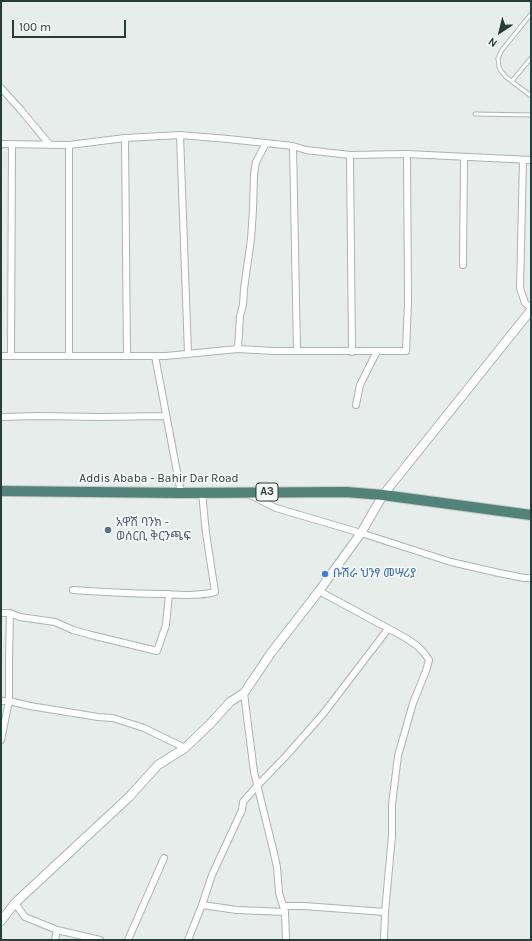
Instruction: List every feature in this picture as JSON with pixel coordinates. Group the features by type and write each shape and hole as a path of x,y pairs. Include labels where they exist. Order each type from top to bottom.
{"highway":[{"name":"Addis Ababa - Bahir Dar Road","path":"1,490 181,493 346,492 383,495 531,515"}],"street":[{"path":"1,88 20,108 50,145"},
{"path":"180,135 188,354"},
{"path":"1,144 69,145 125,138 180,135 228,138 350,155 407,154 531,160"},
{"path":"125,138 127,356"},
{"path":"238,349 240,316 243,305 246,266 252,228 254,174 256,162 266,143"},
{"path":"11,356 12,144"},
{"path":"69,145 69,356"},
{"path":"293,146 297,351"},
{"path":"1,356 166,356 238,349 352,352 406,351 408,302 407,154"},
{"path":"350,155 352,352"},
{"path":"463,265 464,157"},
{"path":"2,917 15,903 129,797 158,765 185,748 230,702 244,693 271,653 361,533 383,495 531,309 525,303 520,288 523,160"},
{"path":"356,405 360,385 376,351"},
{"path":"155,356 181,493"},
{"path":"1,417 166,416"},
{"path":"245,492 276,508 451,562 499,573 531,578"},
{"path":"73,590 169,594 208,594 215,592 206,533 202,493"},
{"path":"318,591 416,644 424,652 428,660 426,671 413,704 398,756 392,804 391,843 384,940"},
{"path":"1,612 55,622 91,636 157,651 166,625 169,594"},
{"path":"1,740 10,701 10,613"},
{"path":"188,940 212,875 242,810 243,802 323,714 388,629"},
{"path":"244,693 254,772 277,868 279,893 284,909 286,940"},
{"path":"1,701 10,701 30,706 98,717 114,718 144,728 185,748"},
{"path":"128,940 164,858"},
{"path":"15,903 25,917 57,930 100,940"},
{"path":"202,905 238,910 284,909 304,906 385,912"},
{"path":"55,940 57,930"}],"lane":[{"path":"531,14 502,50 498,58 501,71 531,96"},
{"path":"512,81 531,58"},
{"path":"475,114 531,115"}],"place":[{"name":"አዋሽ ባንክ - ወሰርቢ ቅርንጫፍ","path":"108,530"},
{"name":"ቡሽራ ህንፃ መሣሪያ","path":"325,574"}]}
